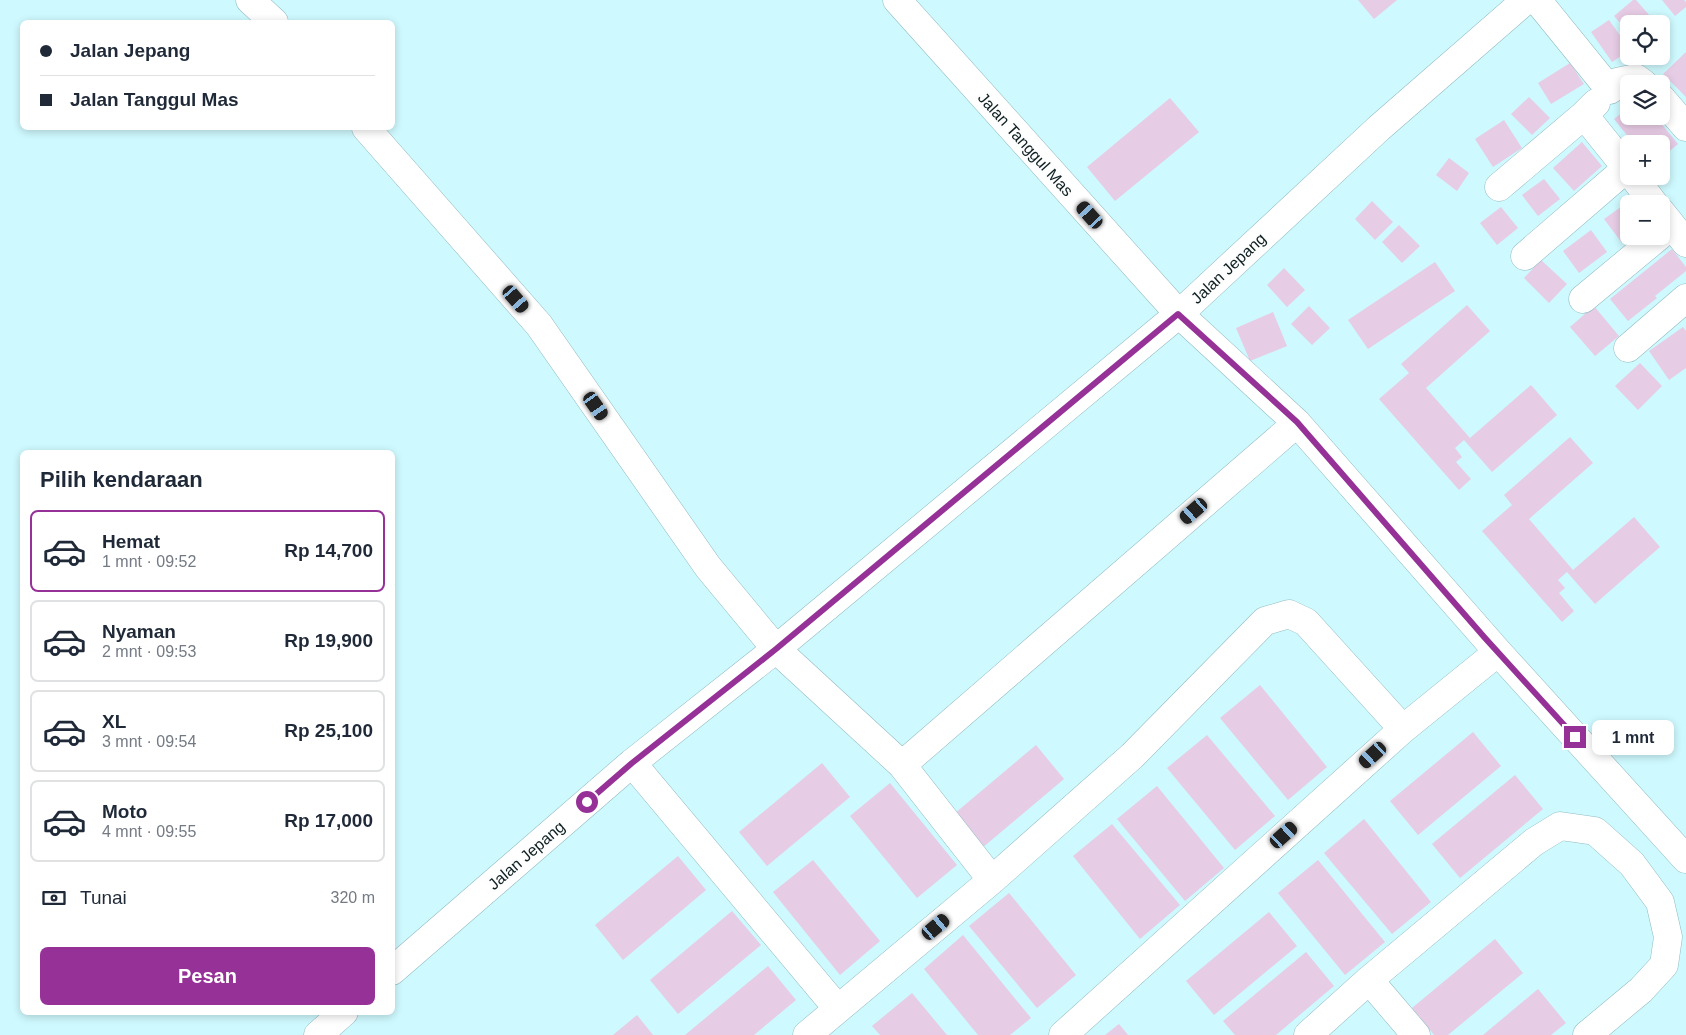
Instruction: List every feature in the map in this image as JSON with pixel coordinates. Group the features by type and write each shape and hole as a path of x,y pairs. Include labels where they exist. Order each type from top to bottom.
{"street":[{"path":"250,0 272,20"},
{"name":"Jalan Tanggul Mas","path":"897,0 1178,314 1297,422 1498,652 1686,859"},
{"name":"Jalan Jepang","path":"395,968 632,763 776,649 1178,314 1379,128 1526,0"},
{"path":"1537,0 1610,90"},
{"path":"1499,188 1584,115 1617,82 1620,81"},
{"path":"1670,108 1686,127"},
{"path":"1584,115 1620,161"},
{"path":"368,130 539,325 708,567 776,649 902,765 992,880"},
{"path":"1525,256 1620,179"},
{"path":"1639,185 1647,195"},
{"path":"1583,300 1650,245"},
{"path":"1628,348 1686,298"},
{"path":"902,765 1297,422"},
{"path":"807,1035 992,880 1132,756 1265,621 1289,614 1306,622 1403,729"},
{"path":"1063,1035 1403,729 1498,652"},
{"path":"632,763 838,1009"},
{"path":"1308,1035 1370,980 1534,842 1560,826 1595,832 1632,864 1660,902 1668,937 1664,965 1642,990 1587,1035"},
{"path":"1632,864 1665,836"},
{"path":"1370,980 1416,1035"},
{"path":"318,1035 341,1015"}],"building":[{"path":"1358,0 1397,0 1374,19"},
{"path":"1633,0 1636,0 1649,15 1620,15 1620,23 1614,16"},
{"path":"1662,0 1684,0 1686,7 1675,16"},
{"path":"1609,20 1620,35 1620,57 1612,62 1591,32"},
{"path":"1686,52 1686,97 1670,81 1670,75 1663,74"},
{"path":"1570,63 1584,84 1551,104 1538,83"},
{"path":"1529,97 1550,118 1532,135 1511,114"},
{"path":"1170,98 1199,132 1115,201 1087,167"},
{"path":"1620,114 1620,125 1662,125 1678,144 1670,151 1670,135 1627,135 1614,119"},
{"path":"1504,120 1522,148 1493,167 1475,139"},
{"path":"1582,142 1602,166 1574,191 1553,168"},
{"path":"1449,158 1469,173 1457,191 1436,175"},
{"path":"1544,179 1560,199 1538,216 1522,195"},
{"path":"1372,201 1393,222 1375,240 1355,219"},
{"path":"1501,207 1518,228 1497,245 1480,223"},
{"path":"1620,208 1620,240 1604,219"},
{"path":"1399,225 1420,246 1402,263 1382,242"},
{"path":"1591,230 1607,252 1579,273 1563,251"},
{"path":"1672,249 1686,267 1686,271 1655,296 1657,298 1628,321 1610,299"},
{"path":"1541,260 1567,284 1549,303 1524,278"},
{"path":"1435,262 1455,291 1368,349 1348,320"},
{"path":"1284,268 1305,290 1287,307 1267,285"},
{"path":"1467,305 1490,331 1426,388 1470,438 1531,385 1557,415 1492,472 1464,440 1455,448 1462,457 1456,462 1471,479 1459,490 1379,399 1409,373 1401,364"},
{"path":"1309,306 1330,328 1312,345 1291,324"},
{"path":"1594,306 1619,336 1595,356 1570,327"},
{"path":"1273,312 1287,346 1250,361 1236,328"},
{"path":"1683,327 1686,331 1686,368 1669,380 1649,351"},
{"path":"1640,363 1662,386 1638,410 1615,386"},
{"path":"1570,437 1593,463 1529,519 1573,570 1634,517 1660,547 1595,604 1567,572 1558,580 1565,588 1559,593 1574,611 1562,622 1482,531 1512,505 1504,495"},
{"path":"1260,685 1327,767 1288,800 1220,718"},
{"path":"1473,732 1501,766 1418,835 1390,801"},
{"path":"1207,735 1275,816 1235,850 1167,768"},
{"path":"1036,745 1064,779 982,848 954,814"},
{"path":"822,763 850,797 767,866 739,832"},
{"path":"1515,775 1543,809 1460,878 1432,844"},
{"path":"890,783 957,865 917,898 850,816"},
{"path":"1157,786 1224,868 1185,901 1117,819"},
{"path":"1364,819 1431,902 1392,934 1324,853"},
{"path":"1112,824 1180,905 1140,939 1073,856"},
{"path":"678,856 706,890 623,960 595,925"},
{"path":"813,860 880,941 840,975 773,892"},
{"path":"1318,860 1385,942 1345,975 1278,893"},
{"path":"1009,893 1076,975 1037,1008 969,926"},
{"path":"732,911 761,945 678,1014 650,980"},
{"path":"1269,912 1297,946 1214,1015 1186,981"},
{"path":"963,935 1031,1018 1010,1035 978,1035 924,969"},
{"path":"1495,939 1523,973 1448,1035 1434,1035 1412,1008"},
{"path":"1306,952 1334,986 1276,1035 1235,1035 1223,1021"},
{"path":"768,966 796,1000 754,1035 685,1035"},
{"path":"1538,989 1566,1023 1551,1035 1483,1035"},
{"path":"912,993 947,1035 880,1035 872,1026"},
{"path":"637,1015 653,1035 613,1035"},
{"path":"1119,1024 1128,1035 1105,1035"}],"route":[{"path":"587,802 632,763 776,649 1178,314 1297,422 1409,552 1575,737"}]}
